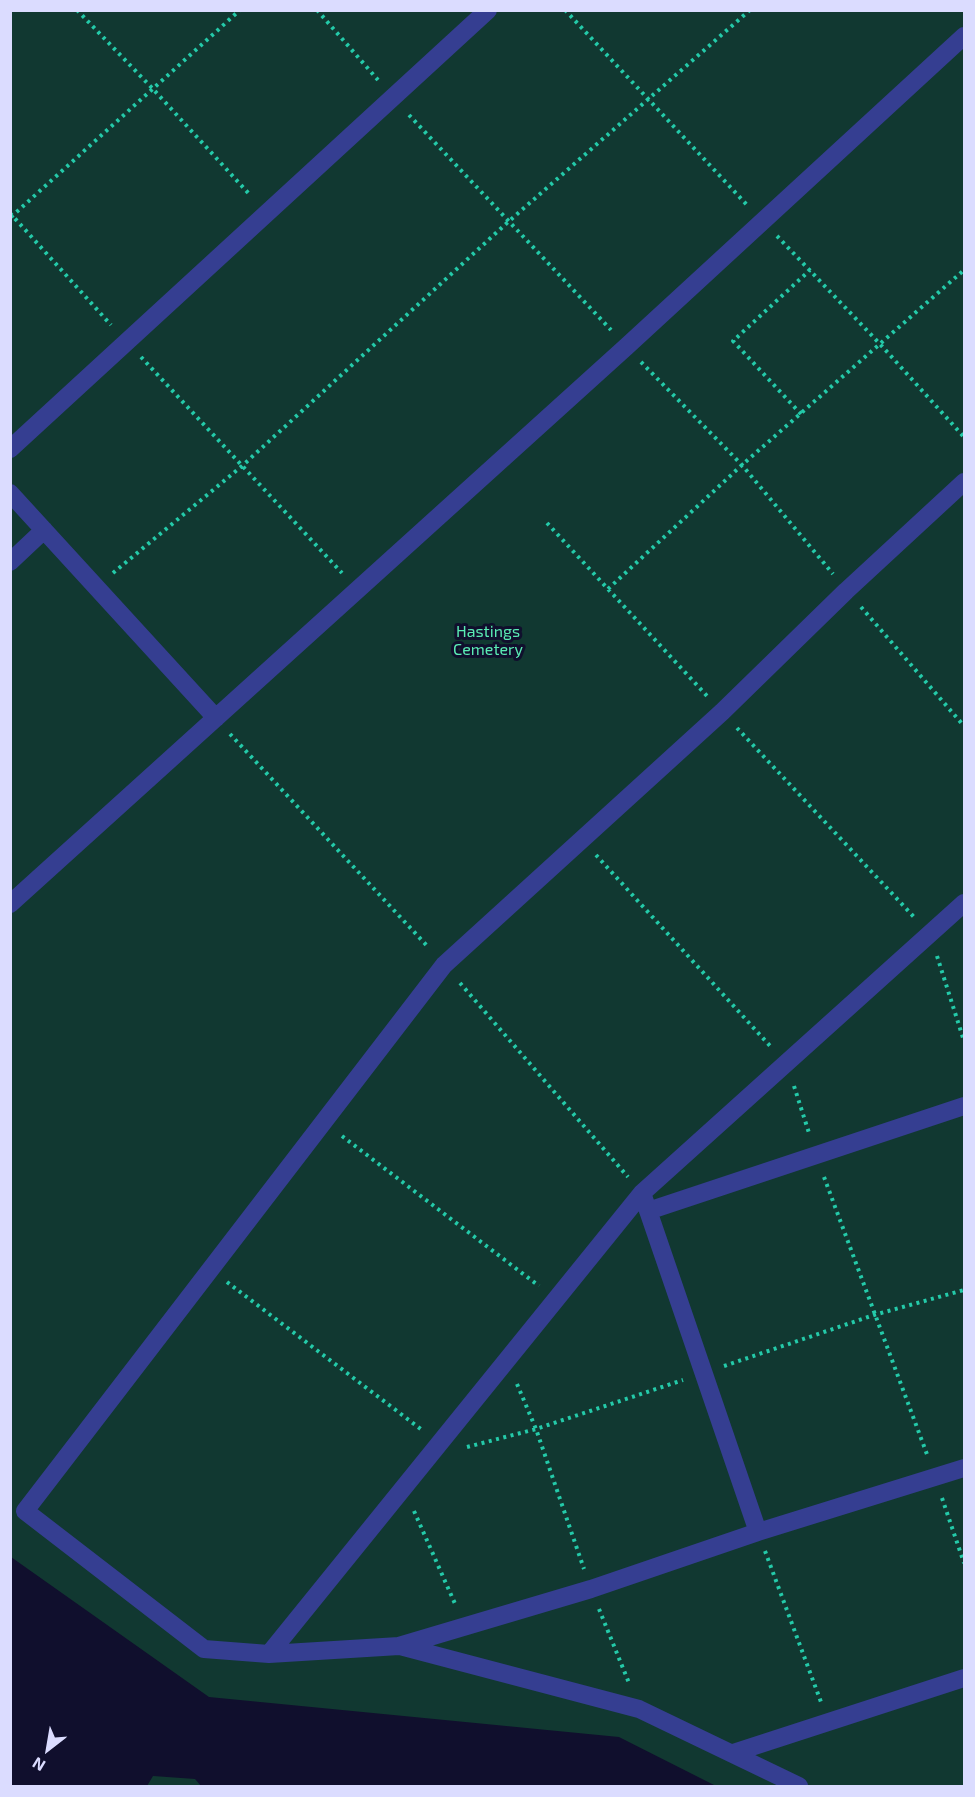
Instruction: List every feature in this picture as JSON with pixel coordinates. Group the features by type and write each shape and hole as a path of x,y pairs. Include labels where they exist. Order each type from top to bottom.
{"lane":[{"path":"10,449 488,10"},
{"path":"10,904 626,347 964,36"},
{"path":"964,482 846,591 722,712 444,965 25,1512 204,1649 269,1654 399,1646 591,1589 758,1532 964,1468"},
{"path":"10,492 216,718"},
{"path":"10,562 44,530"},
{"path":"269,1654 642,1193 964,903"},
{"path":"648,1211 964,1106"},
{"path":"642,1193 758,1532"},
{"path":"399,1646 639,1709 799,1786"},
{"path":"732,1753 964,1678"}],"path":[{"path":"78,10 267,215"},
{"path":"240,10 11,215 357,589"},
{"path":"317,10 393,98 508,222 742,465 846,591 964,726"},
{"path":"565,10 880,344 964,437"},
{"path":"97,587 242,466 508,222 750,10"},
{"path":"801,414 733,341 810,270"},
{"path":"608,589 742,465 964,270"},
{"path":"547,522 930,933 964,1041"},
{"path":"216,718 444,965 642,1193"},
{"path":"582,838 786,1063 816,1154 936,1478 964,1563"},
{"path":"323,1121 556,1300"},
{"path":"210,1269 440,1443"},
{"path":"507,1360 536,1429 591,1589 639,1709"},
{"path":"403,1488 465,1626"},
{"path":"758,1532 828,1722"}],"green space":[{"name":"Hastings Cemetery","path":"11,11 964,11 964,1786 716,1786 619,1737 209,1697 11,1557"},
{"path":"153,1776 195,1779 201,1786 147,1786"}]}
